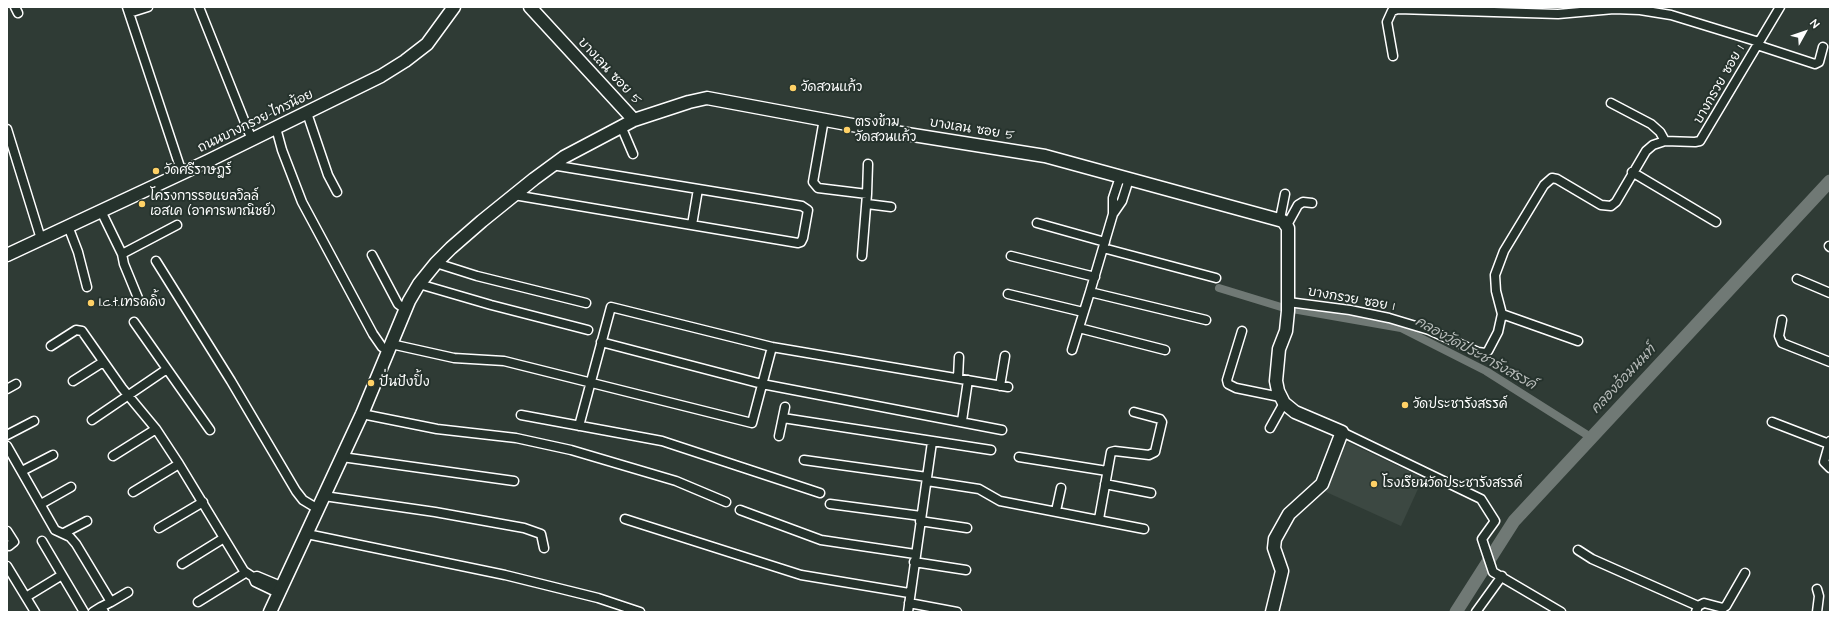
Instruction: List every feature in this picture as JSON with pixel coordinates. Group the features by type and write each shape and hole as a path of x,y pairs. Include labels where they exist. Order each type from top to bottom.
{"street":[{"path":"148,7 128,10 182,173"},
{"path":"199,7 252,140"},
{"name":"ถนนบางกรวย-ไทรน้อย","path":"7,255 252,140 381,76 405,61 427,44 454,7"},
{"name":"บางเลน ซอย 5","path":"530,7 634,120 689,102 707,98 1029,153 1283,222"},
{"name":"บางกรวย ซอย 1","path":"1288,306 1350,310 1389,318 1429,330 1482,353 1488,351 1491,348 1501,324 1502,314 1496,291 1495,275 1504,252 1544,184 1552,178 1557,179 1601,205 1611,206 1616,202 1632,172 1646,151 1658,142 1695,142 1703,138 1712,120 1780,7"},
{"path":"1393,56 1387,22 1392,11 1398,9 1558,14 1614,9 1640,10 1671,15 1758,43 1815,64 1819,62 1824,47"},
{"path":"1611,103 1651,124 1660,132 1665,142"},
{"path":"306,113 328,175 337,192"},
{"path":"824,119 813,175 814,184 818,188 867,194"},
{"path":"270,612 362,414 405,309 419,284 436,263 451,248 552,165 634,120"},
{"path":"621,126 633,154"},
{"path":"276,128 282,150 302,202 373,334 382,347 390,347 454,358 504,361 752,423 772,347"},
{"path":"7,129 41,239"},
{"path":"862,256 867,204 868,164"},
{"path":"514,196 798,243 803,238 808,213 805,207 552,165"},
{"path":"1632,172 1716,222"},
{"path":"1072,350 1113,214 1113,198 1124,178"},
{"path":"692,225 698,189"},
{"path":"1270,428 1282,400 1276,381 1280,343 1286,331 1288,306 1283,222 1285,194"},
{"path":"1283,222 1298,204 1303,202 1312,203"},
{"path":"867,204 891,207"},
{"path":"101,211 122,254 124,264 138,298"},
{"path":"1037,223 1104,245 1216,278"},
{"path":"122,254 177,225"},
{"path":"68,226 78,252 87,287"},
{"path":"372,255 398,304 405,309"},
{"path":"1011,256 1095,277"},
{"path":"156,262 231,381 296,491 303,500 318,509"},
{"path":"436,263 477,276 586,303"},
{"path":"1797,279 1830,293"},
{"path":"419,284 490,305 588,330"},
{"path":"1090,292 1206,320"},
{"path":"1008,294 1084,312"},
{"path":"579,426 611,307 772,347 1004,386 1005,356"},
{"path":"1502,314 1578,341"},
{"path":"1782,320 1779,336 1782,343 1830,362"},
{"path":"134,322 210,430"},
{"path":"1079,328 1165,350"},
{"path":"51,346 76,330 82,331 102,362 156,429 224,538 249,575 255,582 279,590"},
{"path":"1242,331 1227,380 1228,384 1236,388 1282,400 1295,412 1342,432 1481,498 1495,521 1482,539 1493,572 1561,612"},
{"path":"601,342 762,384 962,421 1002,430"},
{"path":"958,378 959,357"},
{"path":"73,381 102,362"},
{"path":"92,420 167,369"},
{"path":"962,421 968,380"},
{"path":"7,389 16,384"},
{"path":"779,436 785,407"},
{"path":"1098,519 1111,452 1115,451 1149,455 1155,452 1162,422 1160,419 1134,412"},
{"path":"362,414 437,429 516,438 570,450 676,481 726,502"},
{"path":"521,415 662,442 820,492"},
{"path":"783,418 991,450"},
{"path":"7,435 34,421"},
{"path":"1772,422 1830,442 1824,462 1830,468"},
{"path":"113,456 156,429"},
{"path":"1272,612 1282,571 1274,548 1275,538 1289,514 1322,484 1342,432"},
{"path":"908,612 909,593 932,442"},
{"path":"7,446 55,530 64,533 76,544 111,602"},
{"path":"22,471 53,455"},
{"path":"342,457 514,481"},
{"path":"1019,457 1107,471"},
{"path":"804,460 927,479 979,489 1000,502 1056,511 1144,529"},
{"path":"133,492 179,464"},
{"path":"1105,484 1151,492"},
{"path":"41,504 71,487"},
{"path":"1056,511 1061,488"},
{"path":"324,496 435,512 524,528 541,534 544,548"},
{"path":"159,528 202,502"},
{"path":"830,504 967,528"},
{"path":"740,510 821,540 914,558 966,570"},
{"path":"625,519 801,576 909,593"},
{"path":"64,533 87,521"},
{"path":"7,530 14,542 9,546 7,545"},
{"path":"307,534 505,575 598,598 640,612"},
{"path":"182,564 224,538"},
{"path":"42,541 84,612"},
{"path":"1578,550 1592,559 1697,609 1704,602 1723,608 1726,606 1745,573"},
{"path":"7,566 35,612"},
{"path":"26,597 62,575"},
{"path":"198,602 249,575"},
{"path":"1476,612 1502,576"},
{"path":"1817,589 1819,596 1818,612"},
{"path":"93,612 103,610 111,602 128,592"},
{"path":"909,603 957,612"}],"shaded area":[{"name":"โรงเรียนวัดประชารังสรรค์","path":"1347,442 1423,478 1401,526 1324,491"}],"waterway":[{"name":"คลองอ้อมนนท์","path":"1456,612 1514,521 1830,181"},
{"name":"คลองวัดประชารังสรรค์","path":"1219,288 1281,307 1401,328 1486,371 1592,438"}],"place":[{"name":"วัดสวนแก้ว","path":"793,88"},
{"name":"ตรงข้าม วัดสวนแก้ว","path":"847,130"},
{"name":"วัดศรีราษฎร์","path":"156,171"},
{"name":"โครงการรอแยลวิลล์ เอสเค (อาคารพาณิชย์)","path":"142,204"},
{"name":"I.c.t.เทรดดิ้ง","path":"91,303"},
{"name":"ปั่นปังปิ้ง","path":"371,383"},
{"name":"วัดประชารังสรรค์","path":"1405,405"},
{"name":"โรงเรียนวัดประชารังสรรค์","path":"1374,484"}]}
